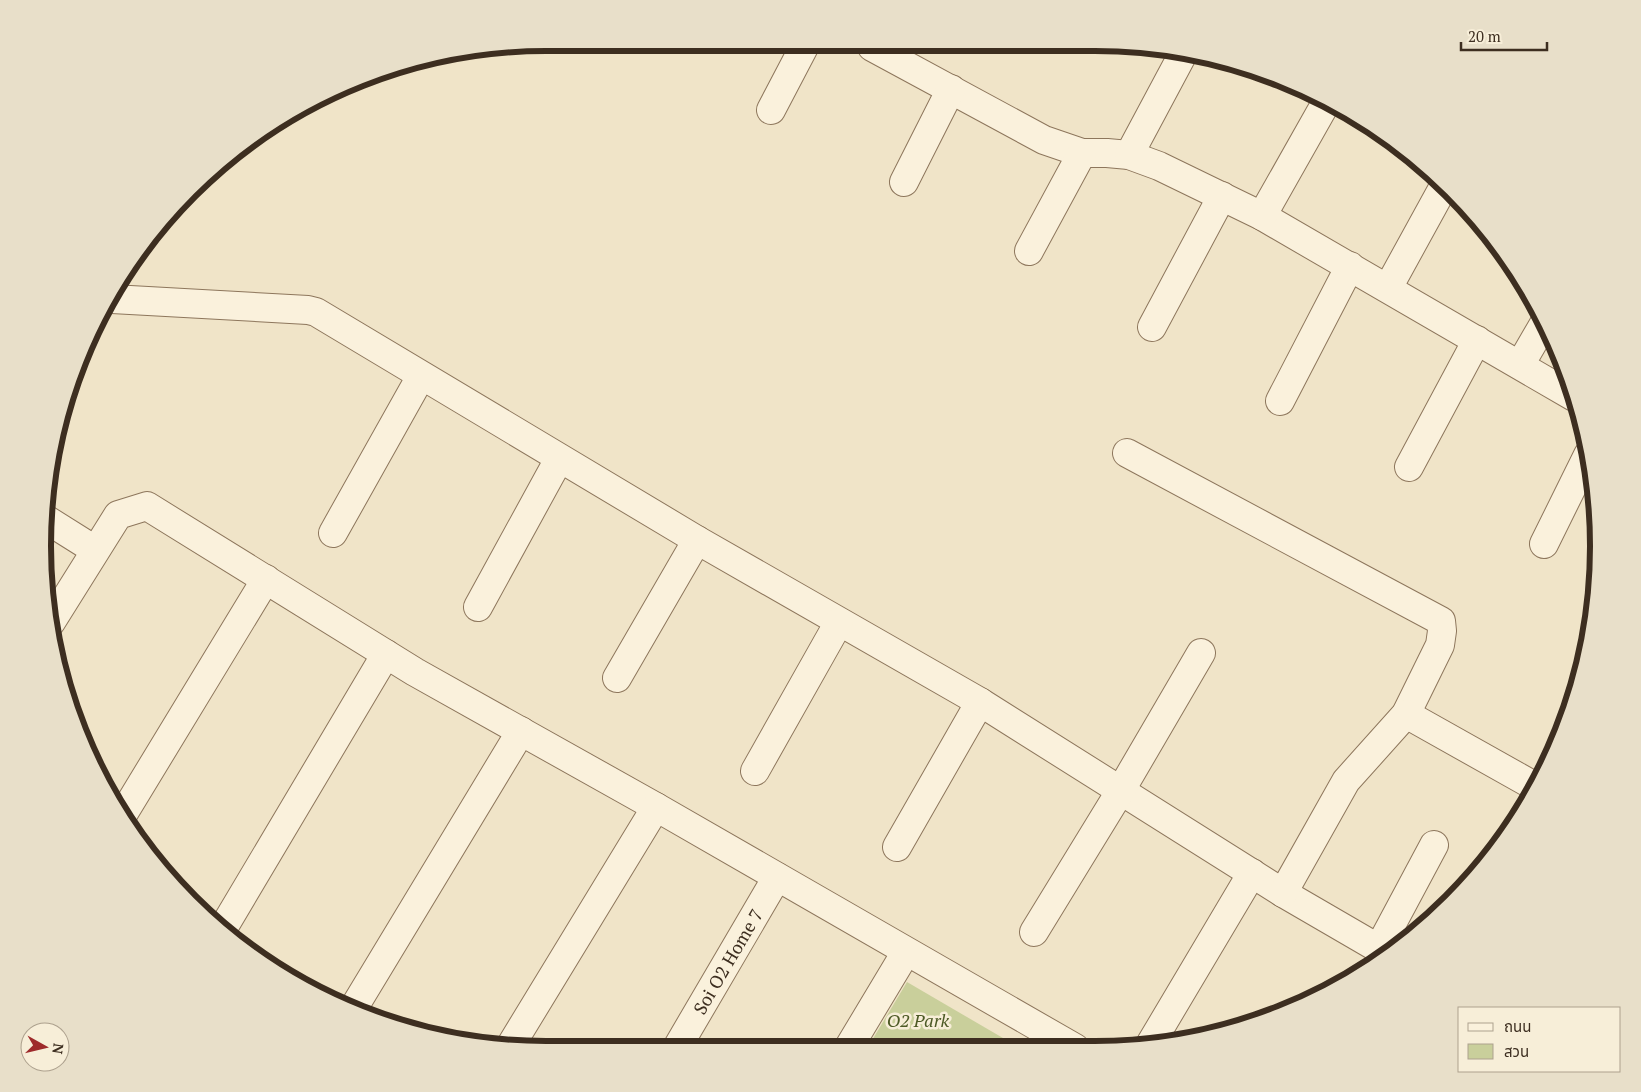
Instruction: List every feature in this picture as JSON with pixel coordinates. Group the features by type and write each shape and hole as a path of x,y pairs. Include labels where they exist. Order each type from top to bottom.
{"street":[{"path":"771,110 802,51"},
{"path":"879,51 1044,140 1082,153 1129,155 1159,166 1222,196 1262,216 1350,266 1564,391"},
{"path":"1129,155 1180,59"},
{"path":"904,182 951,90"},
{"path":"1262,216 1323,107"},
{"path":"1029,251 1082,153"},
{"path":"1388,288 1441,192"},
{"path":"1152,327 1222,196"},
{"path":"1280,401 1350,266"},
{"path":"118,299 308,310 323,316 559,459 980,702 1283,893 1381,949"},
{"path":"1520,365 1540,330"},
{"path":"1409,467 1477,340"},
{"path":"333,533 421,376"},
{"path":"1127,453 1441,622 1440,645 1406,714 1346,781 1283,893"},
{"path":"478,607 559,459"},
{"path":"1544,544 1583,465"},
{"path":"56,614 118,514 147,506 415,672 656,806 1063,1041"},
{"path":"52,523 95,550"},
{"path":"618,678 697,540"},
{"path":"127,808 266,579"},
{"path":"755,771 839,622"},
{"path":"1034,932 1121,790 1201,653"},
{"path":"226,923 386,654"},
{"path":"898,848 980,702"},
{"path":"1406,714 1529,783"},
{"path":"357,1003 521,731"},
{"path":"514,1040 656,806"},
{"path":"1387,946 1434,845"},
{"path":"1154,1038 1252,872"},
{"name":"Soi O2 Home 7","path":"681,1041 777,877"},
{"path":"853,1041 906,952"}],"green space":[{"name":"O2 Park","path":"907,982 1008,1041 872,1041"}]}
